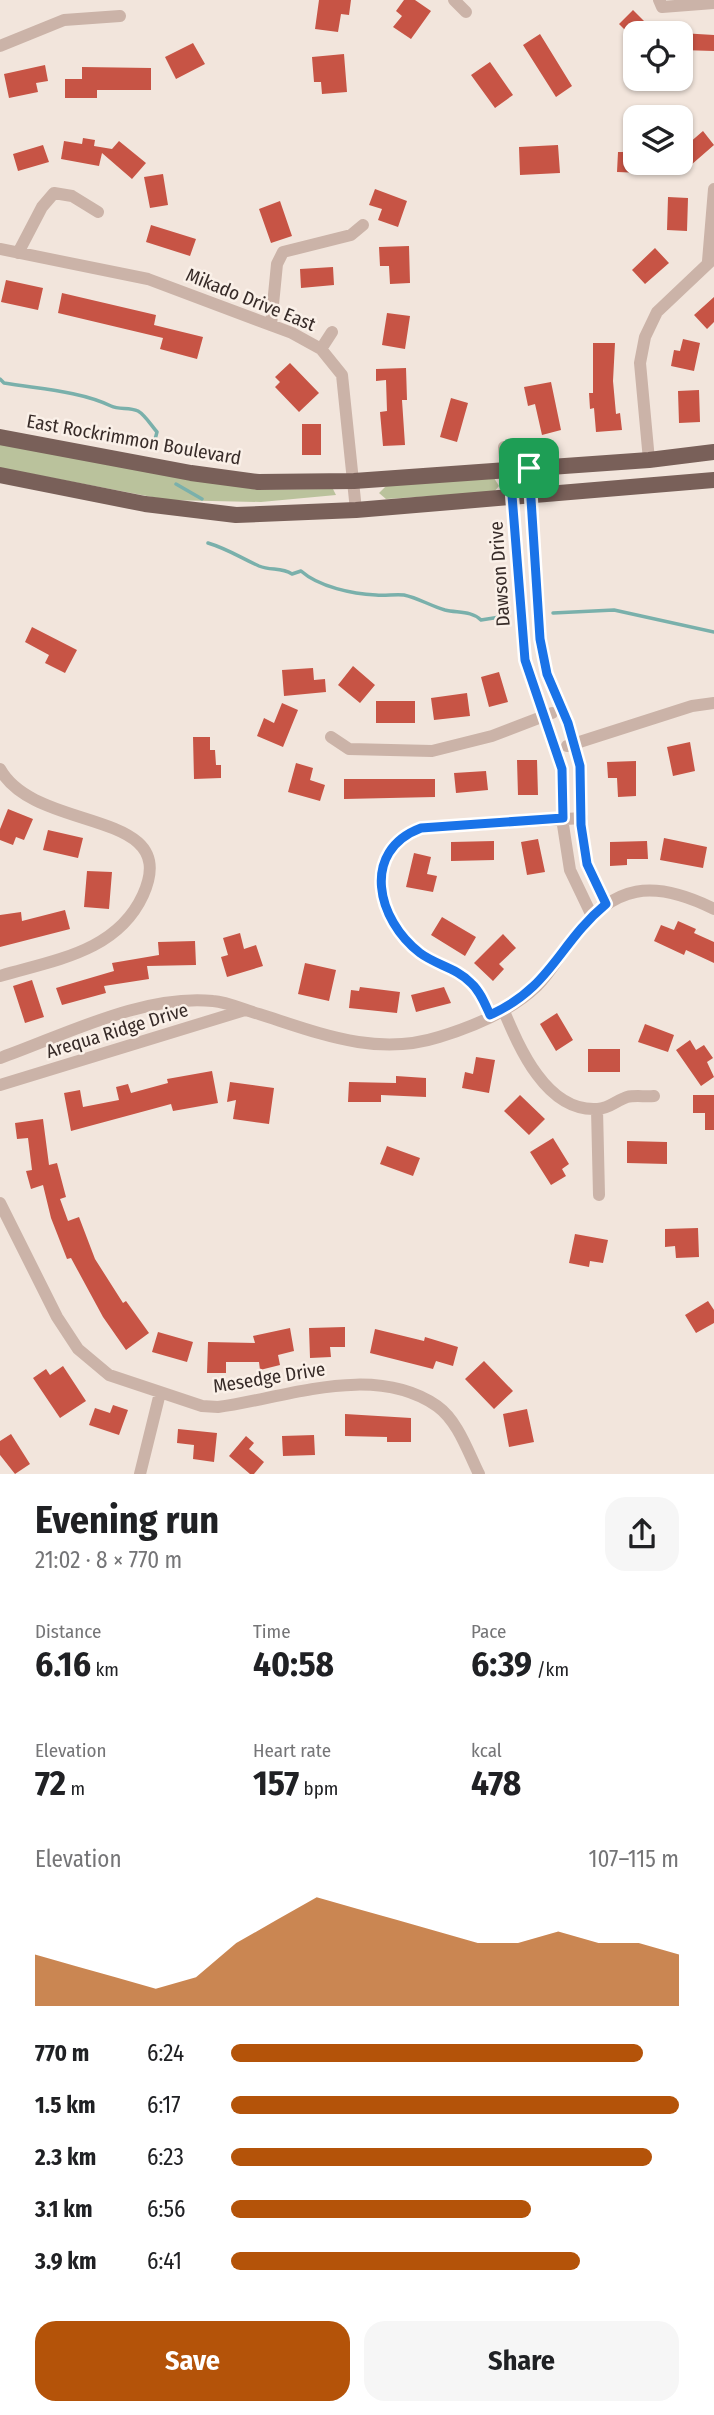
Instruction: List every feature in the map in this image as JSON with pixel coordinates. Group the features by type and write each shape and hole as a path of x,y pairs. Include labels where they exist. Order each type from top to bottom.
{"main road":[{"name":"East Rockrimmon Boulevard","path":"4,437 258,482 354,481 649,460 714,452"},
{"path":"5,475 145,504 207,513 284,515 714,480"}],"street":[{"path":"454,0 466,12"},
{"path":"659,0 662,7 714,3"},
{"path":"0,46 64,20 120,16"},
{"path":"649,460 640,363 645,337 657,312 711,259 714,189"},
{"path":"18,253 42,207 54,194 72,196 98,212"},
{"path":"271,325 277,264 284,252 351,235 363,225"},
{"name":"Mikado Drive East","path":"0,249 148,279 271,325 321,349 342,375 356,510"},
{"path":"321,349 332,332"},
{"name":"Dawson Drive","path":"504,447 512,498 525,660 562,769 563,818 570,870 592,916"},
{"name":"Dawson Drive","path":"529,468 540,639 547,674 575,744 580,766 587,864 606,904"},
{"path":"557,749 692,706 714,703"},
{"path":"331,737 349,749 432,751 492,736 561,708"},
{"path":"0,769 10,783 30,799 130,834 146,849 150,862 149,878 134,911 123,926 107,939 92,948 0,976"},
{"path":"490,1015 473,984 421,953 405,938 387,910 380,884 381,871 393,846 402,837 421,828 582,818"},
{"name":"Arequa Ridge Drive","path":"0,1058 163,1002 184,999 217,1001 343,1041 368,1045 420,1042 521,1000 538,985 592,916 623,895 651,889 690,897 714,909"},
{"path":"503,1009 527,1061 554,1092 581,1107 597,1109 626,1097 654,1096"},
{"name":"Arequa Ridge Drive","path":"0,1085 245,1010"},
{"path":"597,1109 599,1195"},
{"name":"Mesedge Drive","path":"0,1203 57,1317 78,1349 109,1375 160,1394 202,1406 218,1407 341,1386 387,1388 437,1406 450,1419 479,1474"},
{"path":"140,1474 160,1394"}],"green space":[{"path":"0,443 259,490 333,489 336,495 261,502 168,500 0,468"},
{"path":"494,478 499,486 494,492 386,499 379,493 386,486"}],"building":[{"path":"319,0 351,0 349,15 341,14 338,32 315,29"},
{"path":"404,0 415,0 431,11 411,39 393,27 402,16 396,11"},
{"path":"633,10 644,21 623,21 623,28 619,24"},
{"path":"540,34 572,86 556,97 523,45"},
{"path":"693,34 714,35 714,51 693,50"},
{"path":"193,43 205,64 176,79 165,57"},
{"path":"344,54 347,92 322,94 321,82 314,82 312,57"},
{"path":"490,62 513,95 495,108 471,75"},
{"path":"45,65 48,81 36,83 38,92 9,98 4,74"},
{"path":"82,67 151,68 151,90 97,90 97,98 65,98 65,79 82,79"},
{"path":"703,131 714,145 693,163 693,140"},
{"path":"83,138 95,140 94,146 112,149 119,141 146,163 132,179 102,153 99,166 61,159 64,141 82,144"},
{"path":"43,145 49,162 18,171 13,154"},
{"path":"558,145 560,173 520,175 519,147"},
{"path":"618,152 623,152 623,172 617,172"},
{"path":"163,174 168,205 150,208 144,177"},
{"path":"375,189 407,201 398,227 378,220 382,209 369,205"},
{"path":"668,197 688,198 687,231 667,230"},
{"path":"280,201 292,236 271,243 259,209"},
{"path":"151,225 196,239 190,256 146,242"},
{"path":"409,246 410,283 390,284 389,266 380,266 379,247"},
{"path":"655,248 669,263 645,284 632,270"},
{"path":"333,267 334,285 301,288 300,269"},
{"path":"6,280 43,288 38,310 1,302"},
{"path":"62,293 156,315 154,325 203,337 197,359 160,349 163,338 58,313"},
{"path":"714,297 714,322 707,329 694,315"},
{"path":"387,313 410,316 405,349 382,345"},
{"path":"683,339 700,343 694,371 671,366 674,350 680,351"},
{"path":"593,343 615,343 613,381 616,414 620,413 622,430 596,432 594,408 590,409 589,393 593,393"},
{"path":"290,363 319,393 299,412 275,387 280,382 275,377"},
{"path":"406,368 407,400 402,400 405,445 383,446 380,412 387,411 386,380 376,381 376,369"},
{"path":"551,382 561,430 542,435 535,404 528,406 524,387"},
{"path":"699,390 700,422 679,423 678,391"},
{"path":"451,398 468,403 457,442 440,437"},
{"path":"302,424 321,424 321,455 302,455"},
{"path":"32,627 77,650 65,673 45,663 49,655 25,642"},
{"path":"353,666 375,685 360,703 338,685"},
{"path":"313,668 314,680 325,679 326,692 284,696 282,670"},
{"path":"499,672 508,702 489,707 481,677"},
{"path":"467,693 470,716 434,720 431,698"},
{"path":"376,701 415,701 415,723 376,723"},
{"path":"282,703 298,710 283,747 257,736 264,718 274,723"},
{"path":"193,737 210,737 210,750 215,750 216,765 221,765 221,778 194,779"},
{"path":"690,742 695,771 673,776 667,747"},
{"path":"517,760 537,760 538,795 518,795"},
{"path":"636,761 636,796 618,797 617,778 608,778 607,762"},
{"path":"296,763 313,768 310,780 325,785 320,801 288,792"},
{"path":"486,771 488,790 456,793 454,773"},
{"path":"344,779 435,779 435,797 344,799"},
{"path":"8,809 33,819 24,840 16,837 13,845 0,840 0,829"},
{"path":"48,830 83,838 78,858 43,850"},
{"path":"664,838 707,847 703,868 660,860"},
{"path":"538,839 545,872 527,875 521,842"},
{"path":"494,841 494,860 451,861 451,842"},
{"path":"647,841 648,859 627,859 627,865 610,866 610,842"},
{"path":"414,853 431,857 427,874 437,876 433,892 406,887"},
{"path":"87,871 112,872 109,909 84,907"},
{"path":"65,910 70,929 0,947 0,915 21,912 22,921"},
{"path":"442,917 476,937 465,956 431,935"},
{"path":"678,921 696,929 694,933 714,942 714,963 686,950 684,955 654,941 661,925 674,930"},
{"path":"240,933 244,949 256,945 263,966 227,977 221,957 228,955 223,938"},
{"path":"503,934 516,948 499,964 504,969 493,981 474,963"},
{"path":"195,941 196,965 147,966 149,979 104,986 106,993 62,1005 56,988 114,971 112,963 159,955 158,942"},
{"path":"305,963 336,970 329,1001 298,994"},
{"path":"32,980 44,1017 25,1023 13,986"},
{"path":"360,987 400,992 397,1013 349,1008 351,990 359,991"},
{"path":"444,987 451,1003 416,1012 411,995"},
{"path":"557,1013 573,1040 556,1051 540,1024"},
{"path":"645,1024 674,1035 668,1052 638,1042"},
{"path":"690,1040 696,1050 704,1045 713,1058 707,1062 714,1077 701,1086 676,1050"},
{"path":"588,1049 620,1049 620,1072 588,1072"},
{"path":"476,1057 495,1060 489,1093 462,1088 465,1072 473,1074"},
{"path":"212,1071 218,1103 173,1111 171,1104 71,1131 64,1093 80,1090 83,1107 119,1100 116,1087 128,1084 131,1093 168,1083 167,1079"},
{"path":"396,1076 426,1078 426,1097 381,1095 381,1102 348,1102 349,1082 396,1083"},
{"path":"230,1082 274,1088 269,1124 233,1119 236,1100 227,1102"},
{"path":"520,1095 545,1119 529,1135 504,1111"},
{"path":"693,1095 714,1095 714,1130 705,1130 705,1113 693,1113"},
{"path":"43,1119 49,1165 57,1163 66,1197 60,1199 68,1221 79,1217 95,1259 123,1303 126,1301 149,1333 126,1350 103,1317 71,1258 67,1259 51,1218 43,1185 31,1189 26,1171 32,1170 28,1138 17,1139 15,1123"},
{"path":"553,1138 569,1164 562,1169 566,1176 551,1185 530,1152"},
{"path":"627,1141 667,1142 667,1164 627,1163"},
{"path":"387,1146 420,1158 413,1176 380,1164"},
{"path":"698,1228 699,1257 676,1258 675,1246 665,1247 665,1229"},
{"path":"575,1234 608,1240 603,1263 590,1261 589,1267 569,1263"},
{"path":"708,1301 714,1310 714,1323 696,1333 685,1315"},
{"path":"345,1327 345,1347 330,1347 331,1357 310,1358 309,1328"},
{"path":"290,1328 294,1351 278,1355 280,1365 260,1370 259,1362 226,1362 226,1373 207,1373 208,1342 255,1343 253,1336"},
{"path":"375,1329 424,1341 425,1337 458,1347 453,1366 436,1361 433,1369 370,1353"},
{"path":"158,1332 193,1342 187,1362 152,1352"},
{"path":"484,1361 513,1391 494,1409 465,1379"},
{"path":"63,1366 86,1401 60,1418 33,1378 46,1369 50,1375"},
{"path":"113,1405 128,1410 119,1435 89,1425 95,1408 110,1413"},
{"path":"527,1409 534,1442 509,1447 503,1414"},
{"path":"345,1414 411,1418 411,1442 387,1442 387,1437 345,1436"},
{"path":"178,1429 217,1433 214,1462 193,1459 194,1445 177,1443"},
{"path":"11,1434 30,1464 15,1474 0,1455 0,1441"},
{"path":"314,1435 315,1455 283,1456 282,1436"},
{"path":"246,1436 254,1443 249,1449 264,1462 254,1474 250,1474 229,1456"}],"waterway":[{"path":"0,379 4,383 73,394 114,407 138,411 157,432 154,443"},
{"path":"176,484 202,499"},
{"path":"208,543 263,567 292,574 301,571 308,577 337,589 367,594 404,595 445,610 473,615 481,620 500,617"},
{"path":"553,613 614,610 714,632"}],"route":[{"path":"529,468 540,639 547,674 568,723 580,766 581,825 587,864 606,904 573,937 538,985 521,1000 490,1015 473,984 421,953 405,938 387,910 380,884 381,871 393,846 412,831 438,825 563,818 562,769 551,730 529,679 523,640 510,470 529,468"}]}
